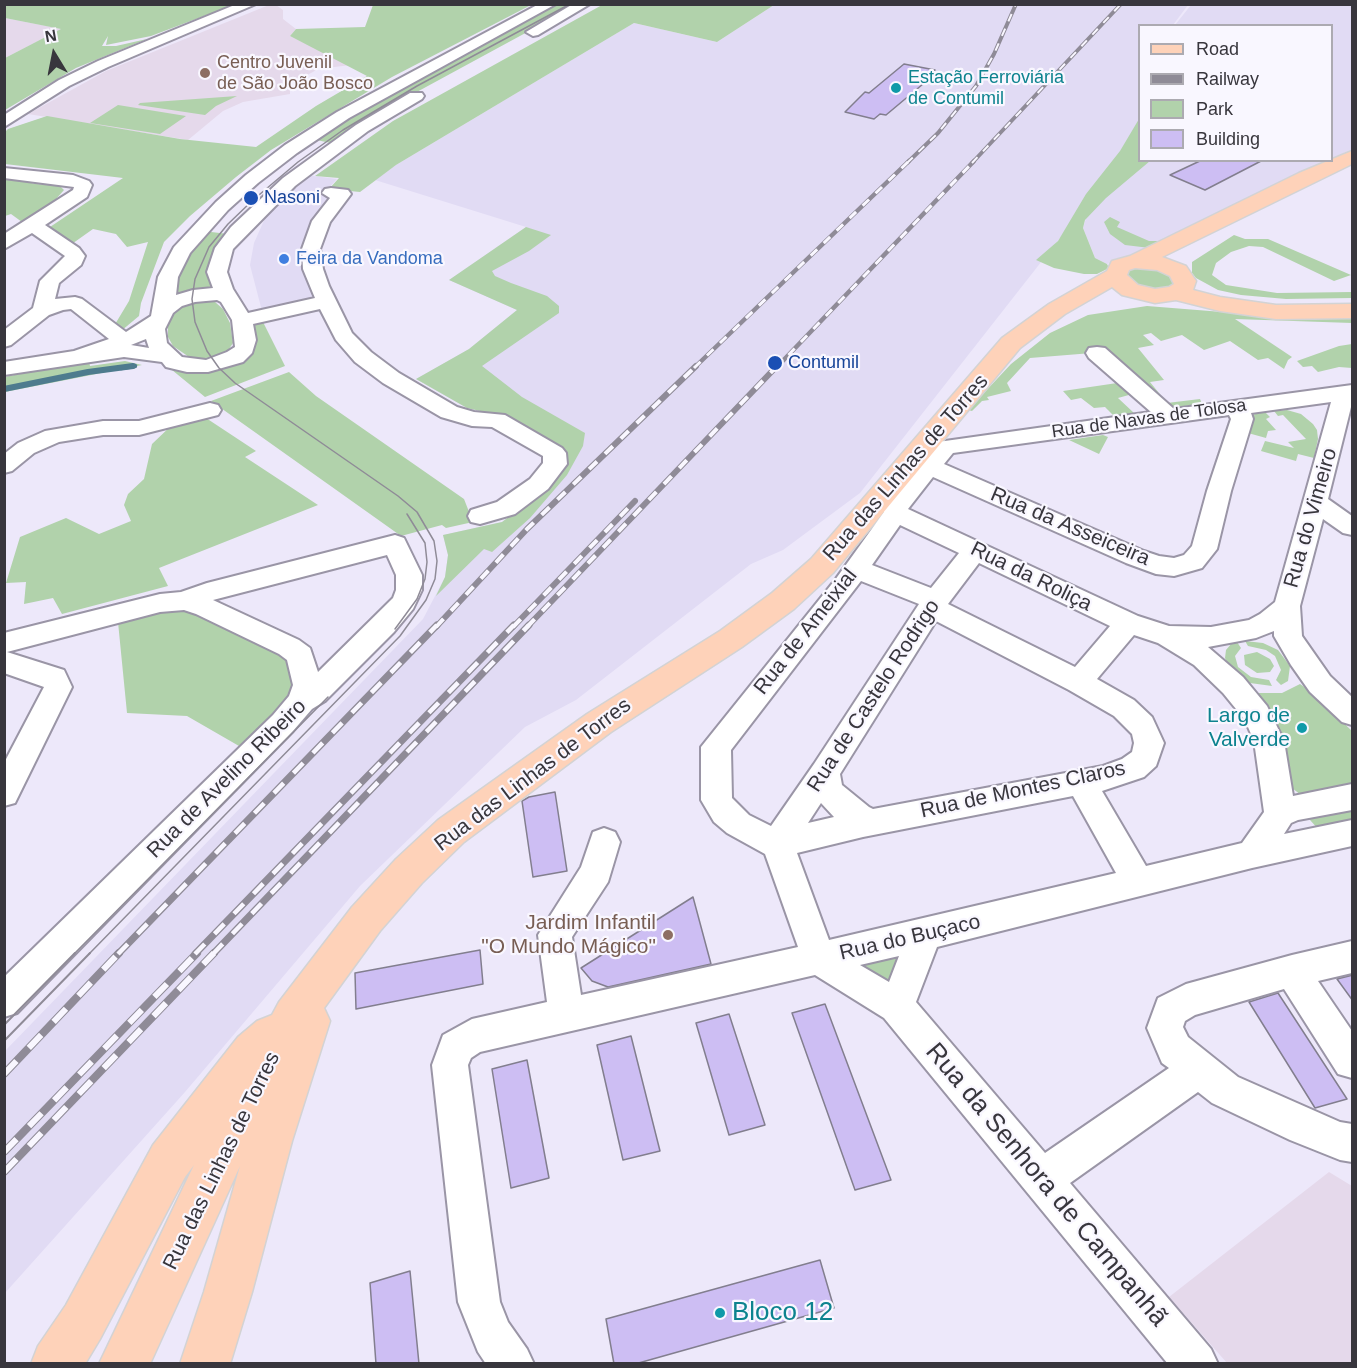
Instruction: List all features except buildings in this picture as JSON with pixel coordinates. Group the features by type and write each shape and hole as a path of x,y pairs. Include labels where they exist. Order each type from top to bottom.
{"main road":[{"path":"1137,261 1296,182 1353,157"},
{"path":"1177,279 1183,257 1337,171 1353,169"},
{"path":"1137,261 1154,262 1177,279 1220,304 1276,312 1353,311"},
{"name":"Rua das Linhas de Torres","path":"124,1364 235,1128 294,1016 366,919 410,871 451,831 599,723 758,620 822,566 994,366 1011,343 1033,325 1116,275 1120,266 1137,261"},
{"path":"1116,275 1123,285 1140,293"},
{"path":"1177,279 1213,294 1233,299 1269,304 1353,304"},
{"name":"Rua das Linhas de Torres","path":"994,366 1017,346 1079,309 1140,293 1163,296 1177,279"},
{"path":"205,1364 228,1292 270,1141 324,975"},
{"path":"56,1364 83,1322 169,1161 253,1052 294,1016"}],"street":[{"path":"4,122 64,84 103,64 250,4"},
{"path":"426,91 362,128 307,168 280,189 224,248 217,272 223,289 242,320 246,340 245,349 234,357 208,366 187,366 174,362 166,356 157,344 156,329 168,277 181,250 222,206 252,179 297,145 368,100 550,4"},
{"path":"515,42 584,4"},
{"path":"4,173 73,180 83,185 81,193 4,243"},
{"path":"331,193 342,194 321,221 311,249 313,269 343,336 363,357 391,378 449,412 472,418 497,420 554,453 555,464 539,484 506,508 480,516"},
{"path":"33,225 62,244 75,256 74,261 50,281 42,310"},
{"path":"78,357 139,334 175,302 193,296 219,294 229,298"},
{"path":"242,320 327,301"},
{"path":"4,341 42,310 60,304 75,303 124,341"},
{"path":"4,369 124,351 166,356"},
{"path":"1097,353 1169,417"},
{"name":"Rua de Navas de Tolosa","path":"946,447 1348,392"},
{"name":"Rua do Vimeiro","path":"1287,606 1315,502 1344,430 1348,392"},
{"path":"1266,403 1305,408 1344,430"},
{"name":"Rua da Asseiceira","path":"929,466 1136,557 1156,565 1174,567 1193,562 1204,549 1242,418 1237,407"},
{"path":"4,466 26,448 53,436 103,428 139,428 210,410"},
{"name":"Rua de Ameixial","path":"776,844 738,824 725,813 717,800 716,747 856,569 896,513 896,505 946,447"},
{"path":"1315,502 1353,527"},
{"name":"Rua da Roliça","path":"896,513 1128,623 1168,636"},
{"name":"Rua de Avelino Ribeiro","path":"4,1001 283,723 302,701 315,693 347,663 404,602 411,583 395,544 207,592 184,602"},
{"name":"Rua de Castelo Rodrigo","path":"776,844 825,773 934,603 976,549"},
{"name":"Rua de Montes Claros","path":"776,844 873,822 1081,782 1133,768 1145,758 1149,743 1142,725 1124,708 934,603 856,569"},
{"path":"4,643 160,603 184,602 206,607 289,647 300,656 307,685 302,701"},
{"path":"1168,636 1210,637 1256,628 1270,621 1287,606"},
{"path":"1287,606 1288,636 1301,658 1320,684 1353,714"},
{"path":"1079,682 1128,623"},
{"path":"1168,636 1204,658 1233,686 1257,714 1269,741 1280,814"},
{"path":"4,662 54,678 58,687 4,794"},
{"path":"825,773 828,790 845,808 858,817 873,822"},
{"path":"1081,782 1139,883"},
{"path":"1252,854 1280,814 1296,808 1353,797"},
{"path":"1252,854 1353,832"},
{"path":"566,1014 555,935 596,872 604,842"},
{"path":"776,844 782,854 819,959"},
{"name":"Rua do Buçaco","path":"512,1364 493,1337 479,1302 450,1065 456,1047 472,1036 924,935 1252,854"},
{"path":"897,1006 924,935"},
{"path":"1353,957 1292,970 1186,1000 1171,1010 1165,1028 1175,1050 1225,1090 1340,1141 1353,1143"},
{"name":"Rua da Senhora de Campanhã","path":"819,959 897,1006 1196,1364"},
{"path":"1292,970 1352,1060"},
{"path":"1042,1179 1198,1070"}],"shaded area":[{"name":"Centro Juvenil de São João Bosco","path":"269,5 276,5 283,10 283,19 296,29 290,36 351,65 318,69 290,85 290,94 243,102 223,111 188,140 28,114 106,71"},
{"path":"774,5 1188,5 1174,24 1138,24 1138,158 1096,192 860,493 783,550 751,564 576,700 525,727 360,886 185,1092 5,1293 5,1051 423,619 445,577 448,555 443,535 502,522 547,488 562,468 565,451 502,416 467,408 416,379 469,349 517,310 449,280 526,227 375,180 396,165 634,23 717,42"},
{"path":"1191,5 1352,5 1352,149 1333,158 1333,24 1176,24"},
{"path":"5,18 62,29 5,58"},
{"path":"1140,162 1326,162 1231,207 1151,250 1107,264 1095,258 1083,228 1087,215"},
{"path":"306,175 337,179 327,190 351,193 336,210 326,227 320,250 322,268 333,295 262,311 250,265 254,243 266,216"},
{"path":"1329,1172 1352,1186 1352,1363 1227,1363 1169,1297"}],"green space":[{"path":"5,5 233,5 151,36 106,45 108,36 102,46 116,46 147,39 76,68 5,110 5,58 61,29 5,18"},
{"path":"373,5 531,5 392,77 271,150 190,216 164,242 141,303 139,316 121,331 114,326 129,301 148,242 127,247 116,234 93,229 69,246 47,229 123,178 5,164 4,133 8,129 47,116 180,139 256,147 316,106 367,76 290,36 296,29 365,27"},
{"path":"557,5 577,5 391,106 335,144 312,139 368,104"},
{"path":"602,5 774,5 717,42 634,23 396,165 360,192 329,189 339,178 315,176 393,121"},
{"path":"237,96 216,106 205,115 138,105 140,103"},
{"path":"118,105 186,116 160,134 90,123"},
{"path":"1138,121 1138,162 1149,162 1106,198 1085,220 1083,228 1095,258 1107,264 1109,268 1097,274 1084,274 1054,268 1036,260 1058,241 1086,194 1120,151"},
{"path":"5,176 35,184 59,185 64,190 56,199 22,222 11,214 5,216"},
{"path":"1110,217 1120,222 1117,227 1149,241 1164,241 1150,248 1125,245 1110,234 1104,222"},
{"path":"526,227 551,235 529,251 492,271 495,276 547,296 559,306 559,313 482,366 522,397 585,433 583,446 567,475 530,518 492,552 484,549 436,596 445,577 448,555 443,535 502,522 547,488 562,468 566,451 502,416 467,408 416,379 469,349 517,310 449,280"},
{"path":"203,231 228,234 213,288 189,291 174,297 177,275"},
{"path":"1234,235 1245,239 1268,239 1351,275 1334,281 1263,247 1249,246 1231,252 1216,263 1212,275 1226,285 1277,293 1352,292 1352,298 1286,299 1241,295 1218,290 1196,278 1192,273 1192,262"},
{"path":"1138,265 1170,272 1177,285 1160,292 1128,282 1126,269"},
{"path":"206,300 215,302 223,309 230,323 233,343 227,352 218,357 192,359 173,346 168,337 168,326 177,308 188,303"},
{"path":"1147,306 1260,315 1352,317 1352,323 1235,319 1292,357 1284,369 1268,358 1258,360 1230,341 1204,350 1182,335 1161,341 1151,333 1143,335 1154,345 1138,348 1164,380 1150,382 1167,403 1200,399 1202,404 1167,408 1092,353 1030,358 1007,383 1011,391 987,397 989,400 982,401 972,411 968,410 1011,364 1050,333 1088,315"},
{"path":"262,320 285,366 205,397 161,361 182,371 196,373 226,368 251,353 257,340 254,326"},
{"path":"1352,344 1352,368 1339,367 1318,372 1312,366 1303,367 1297,361 1339,346"},
{"path":"89,361 90,366 125,361 142,365 5,392 4,377"},
{"path":"289,372 316,396 464,499 473,522 446,528 442,525 401,536 211,401"},
{"path":"1124,382 1136,393 1118,398 1134,413 1114,416 1105,407 1094,408 1081,398 1071,400 1063,391"},
{"path":"1287,410 1301,414 1317,430 1318,439 1314,458 1298,454 1296,461 1261,451 1265,441 1294,448 1288,442 1306,439 1283,415 1278,416 1274,411"},
{"path":"1265,412 1270,417 1266,419 1276,430 1268,431 1266,438 1248,433 1247,416"},
{"path":"206,418 256,451 245,457 318,505 159,568 168,586 62,614 53,598 24,604 26,582 6,583 20,537 66,518 99,534 131,521 124,505 128,494 144,479 152,444 173,424"},
{"path":"1103,435 1108,437 1099,454 1069,440"},
{"path":"168,609 194,611 281,652 290,668 292,687 285,705 258,733 255,731 239,746 187,716 127,713 118,622"},
{"path":"1245,641 1263,643 1278,650 1290,666 1288,681 1281,685 1276,680 1281,670 1275,656 1266,650 1248,646"},
{"path":"1237,642 1241,648 1235,656 1238,667 1251,677 1269,680 1272,686 1250,683 1230,668 1225,658 1226,650 1231,644"},
{"path":"1257,652 1270,659 1274,666 1270,672 1257,673 1245,665 1244,655"},
{"path":"1300,684 1352,731 1352,787 1313,795 1301,795 1292,788 1256,693 1282,693"},
{"path":"1352,804 1352,824 1319,830 1310,820 1309,816 1314,811"},
{"path":"901,954 894,988 853,970 855,959"}],"waterway":[{"path":"4,389 88,372 133,366"},
{"path":"121,368 135,366"}],"tram line":[{"path":"89,954 400,636 426,600 435,579 437,561 434,541 417,512 398,496 235,383 219,368 207,351 195,322 192,299 195,279 209,247 228,224 253,200 298,162 343,130 417,86 570,4"},
{"path":"395,629 417,599 425,579 427,562 425,543 407,514"},
{"path":"74,954 328,697"},
{"path":"4,1025 75,953"},
{"path":"4,1041 90,953"}],"railway":[{"path":"907,163 938,133 976,86 994,54 1016,4"},
{"path":"972,163 1121,4"},
{"path":"694,368 909,161"},
{"path":"776,368 974,161"},
{"path":"436,627 527,529 696,366"},
{"path":"527,627 777,366"},
{"path":"513,627 635,501"},
{"path":"118,954 437,625"},
{"path":"195,954 514,625"},
{"path":"213,954 529,625"},
{"path":"4,1074 119,953"},
{"path":"4,1152 197,953"},
{"path":"4,1172 214,953"}],"place":[{"name":"Centro Juvenil de São João Bosco","path":"205,73"},
{"name":"Estação Ferroviária de Contumil","path":"896,88"},
{"name":"Nasoni","path":"251,198"},
{"name":"Feira da Vandoma","path":"284,259"},
{"name":"Contumil","path":"775,363"},
{"name":"Largo de Valverde","path":"1302,728"},
{"name":"Jardim Infantil \"O Mundo Mágico\"","path":"668,935"},
{"name":"Bloco 12","path":"720,1313"}]}
